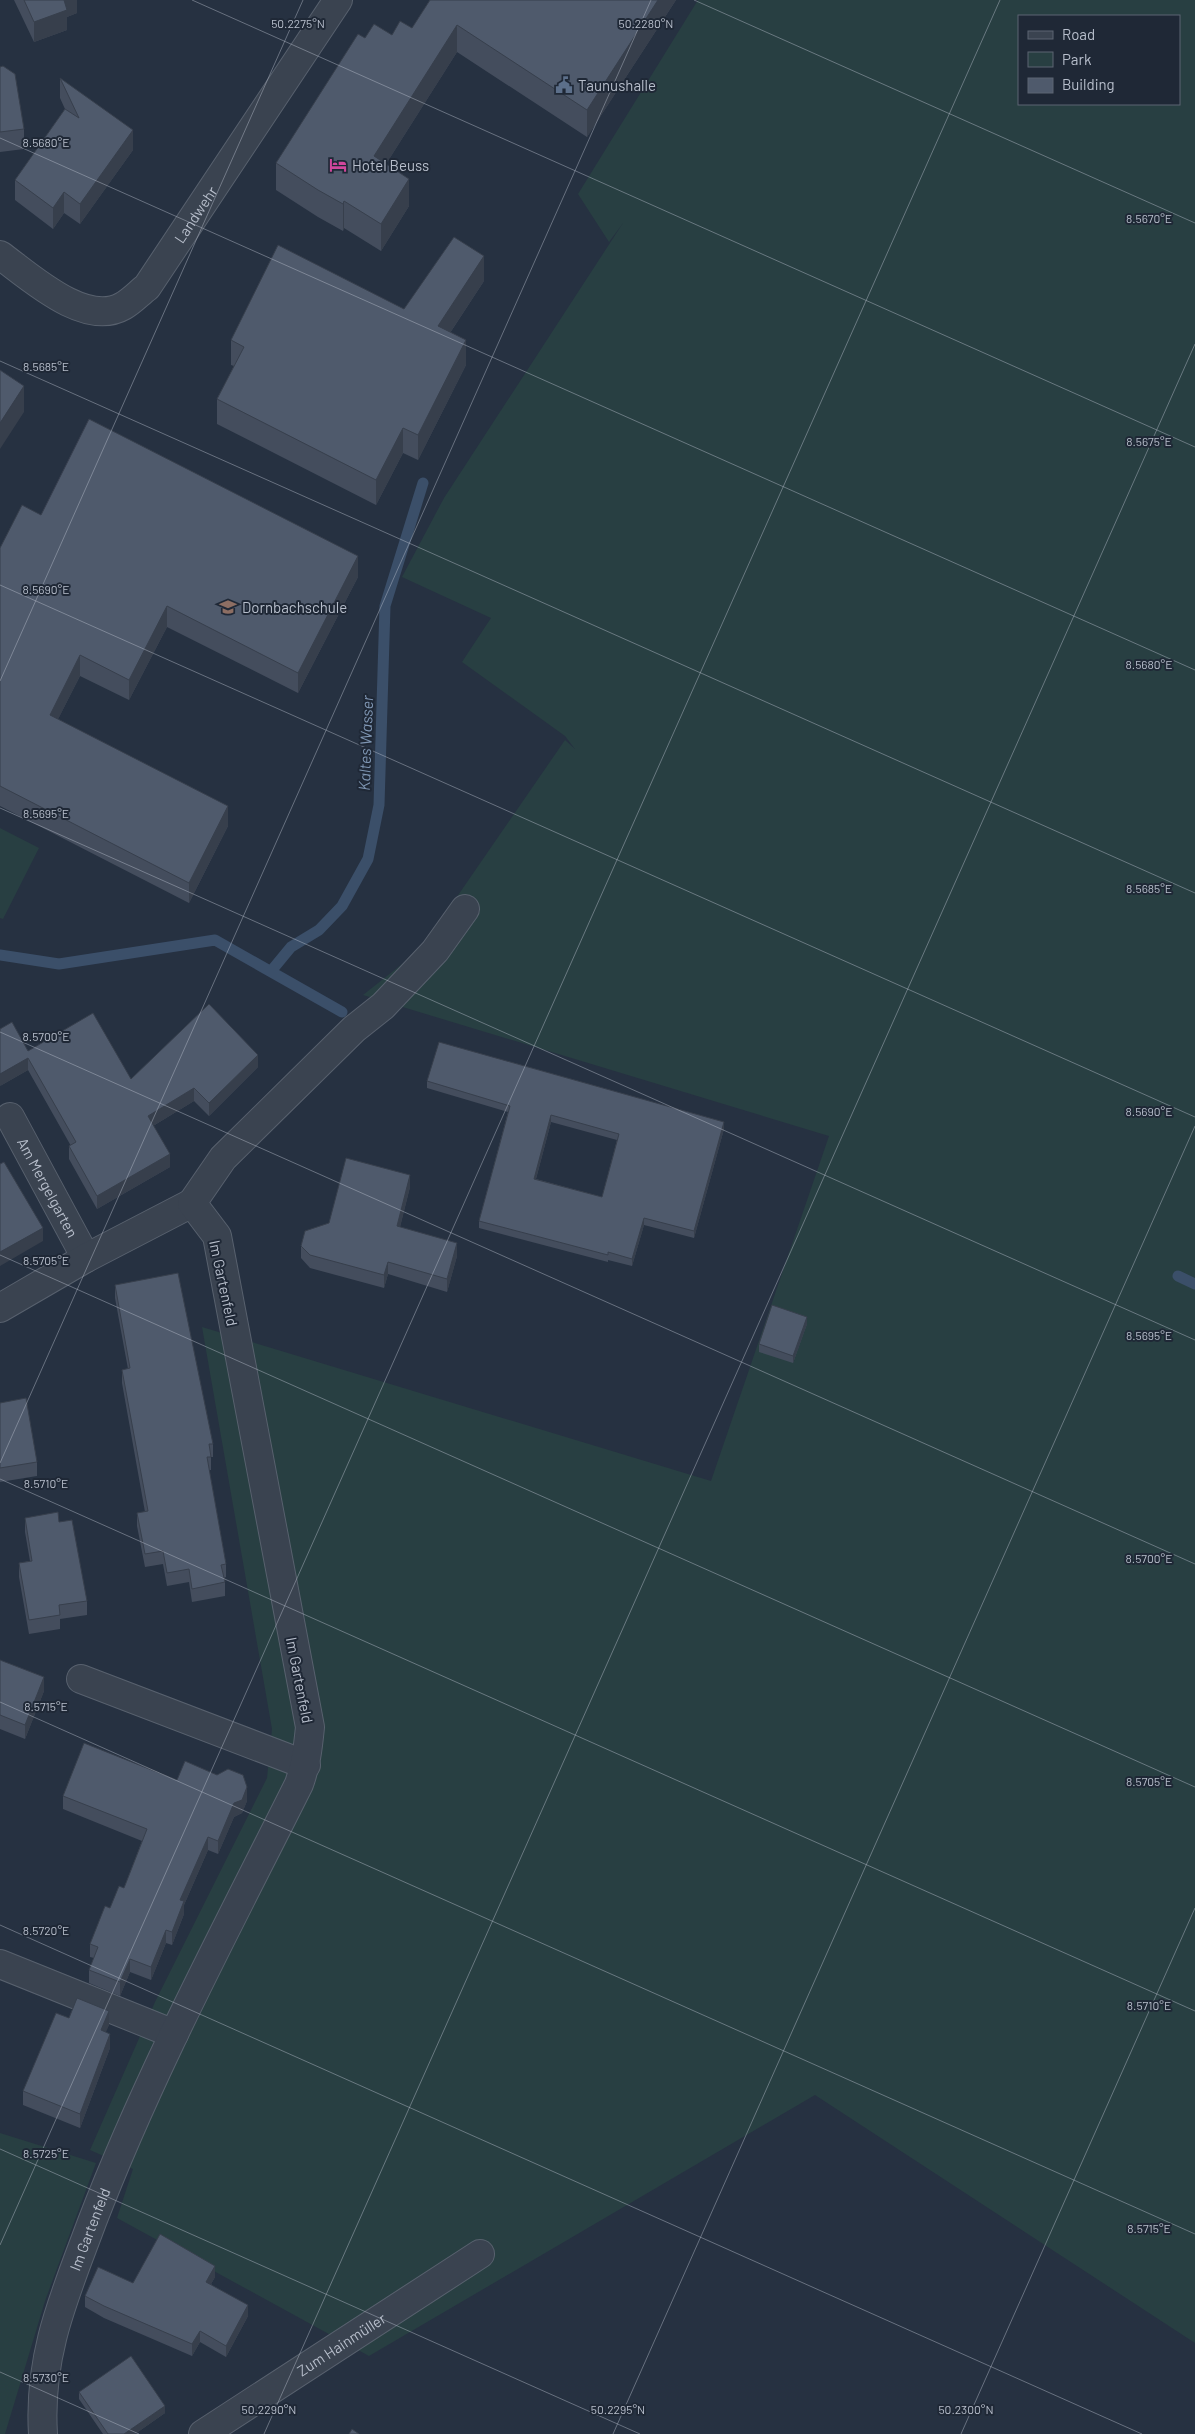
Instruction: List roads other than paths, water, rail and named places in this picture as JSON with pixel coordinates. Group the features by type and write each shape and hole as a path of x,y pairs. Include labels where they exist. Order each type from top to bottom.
{"street":[{"name":"Landwehr","path":"0,255 61,300 76,307 99,312 122,308 147,287 338,0"},
{"path":"0,1308 86,1258 192,1202 223,1158 354,1029 383,1006 435,951 465,909"},
{"name":"Am Mergelgarten","path":"10,1117 86,1258"},
{"name":"Im Gartenfeld","path":"43,2434 46,2362 60,2307 116,2160 174,2034 300,1784 306,1765 310,1727 217,1236 192,1202"},
{"path":"81,1679 306,1765"},
{"path":"0,1964 174,2034"},
{"name":"Zum Hainmüller","path":"203,2434 480,2254"}],"waterway":[{"name":"Kaltes Wasser","path":"272,970 291,947 319,930 342,906 368,859 379,805 385,606 423,483"},
{"name":"Kaltes Wasser","path":"0,955 59,964 215,940 342,1012"},
{"name":"Kaltes Wasser","path":"1178,1276 1195,1284"}],"place":[{"name":"Taunushalle","path":"564,85"},
{"name":"Hotel Beuss","path":"338,165"},
{"name":"Dornbachschule","path":"228,607"}]}
